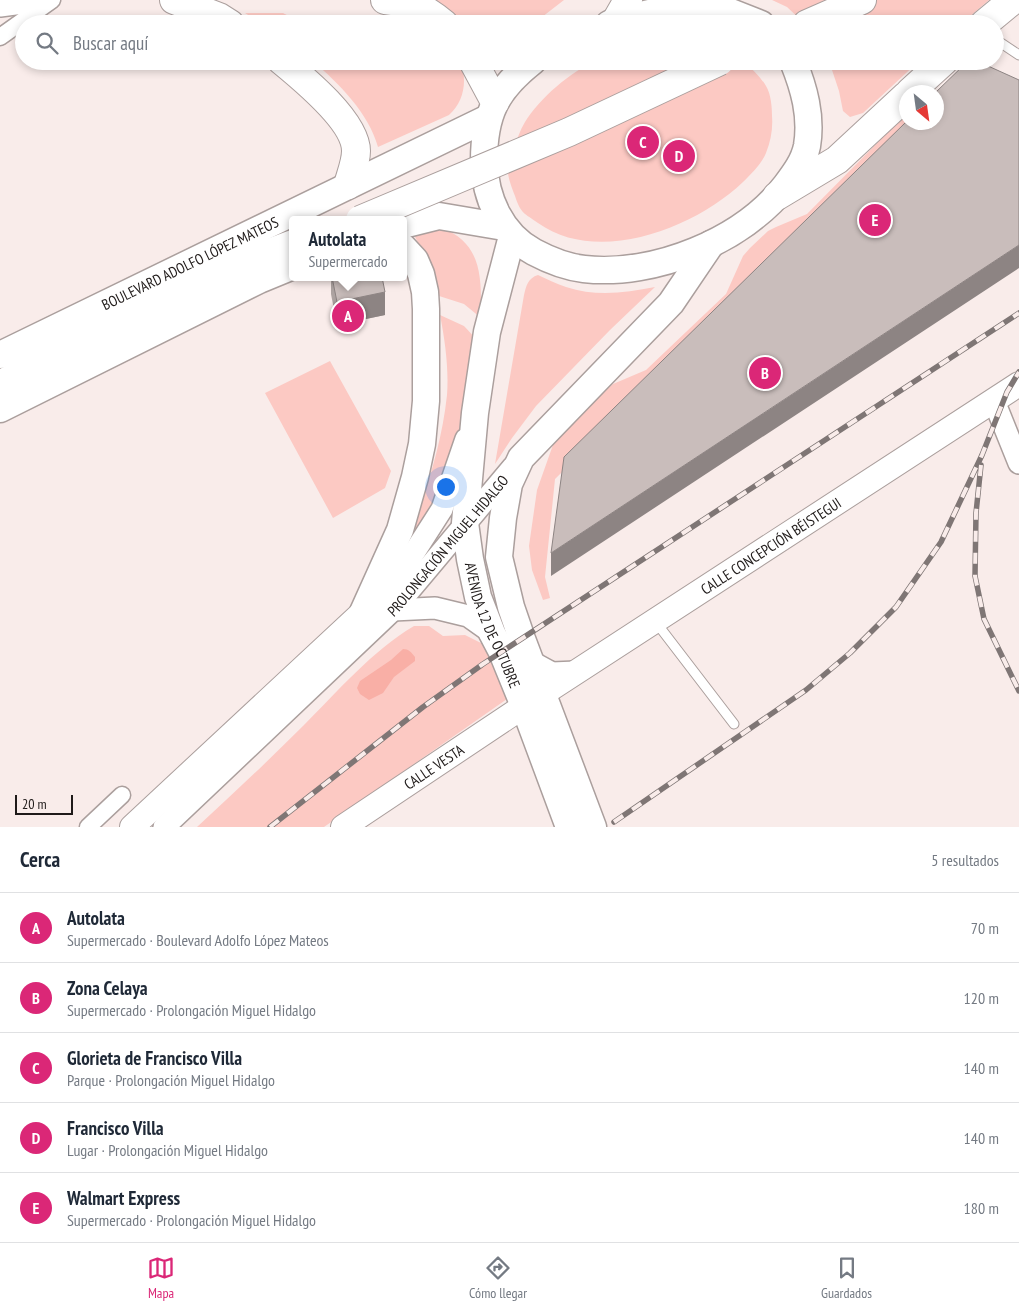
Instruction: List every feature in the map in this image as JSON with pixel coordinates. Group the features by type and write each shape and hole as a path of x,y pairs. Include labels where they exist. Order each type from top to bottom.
{"highway":[{"path":"174,0 214,15"},
{"path":"385,0 411,3 434,15"},
{"path":"828,15 862,0"},
{"path":"995,15 1013,0"},
{"path":"293,70 309,84 342,119 353,136 356,150 355,160 348,185"},
{"path":"476,70 492,110"},
{"path":"370,216 569,132 701,70"},
{"path":"918,85 934,70"},
{"path":"777,196 837,160 899,102"},
{"path":"0,385 67,348 211,275 289,253"}],"main road":[{"path":"618,15 720,5 742,15"},
{"path":"522,70 514,76 492,110 484,144 484,175 489,198 508,232 525,247 550,261 584,269 628,269 670,260 711,244 755,218 777,196 798,170 807,147 810,116 797,70"},
{"name":"BOULEVARD ADOLFO LÓPEZ MATEOS","path":"0,355 348,185 492,110"},
{"path":"407,225 439,216 508,232"},
{"name":"PROLONGACIÓN MIGUEL HIDALGO","path":"475,413 487,332 508,232"},
{"name":"PROLONGACIÓN MIGUEL HIDALGO","path":"521,458 671,303 711,244"},
{"path":"363,612 400,530 422,444 426,401 425,292 421,274 415,260 407,251"},
{"path":"0,409 259,280 289,254"},
{"name":"CALLE CONCEPCIÓN BÉISTEGUI","path":"534,700 1019,384"},
{"name":"AVENIDA 12 DE OCTUBRE","path":"475,413 465,522 478,597 492,633 502,652 534,700 593,827"},
{"name":"AVENIDA 12 DE OCTUBRE","path":"521,458 509,484 499,557 511,607 530,661 534,700 569,827"},
{"name":"PROLONGACIÓN MIGUEL HIDALGO","path":"132,827 363,612"},
{"name":"CALLE VESTA","path":"343,827 534,700"}],"street":[{"path":"0,6 45,0"},
{"path":"31,15 52,0"},
{"path":"0,37 15,26"},
{"path":"994,401 1019,462"},
{"name":"PROLONGACIÓN MIGUEL HIDALGO","path":"363,612 400,573 442,509 475,413"},
{"name":"PROLONGACIÓN MIGUEL HIDALGO","path":"164,827 393,610 465,522 521,458"},
{"path":"393,610 435,608 444,610 468,616 492,633"},
{"path":"530,661 552,673 576,672"},
{"path":"88,827 122,795"}],"lane":[{"path":"1004,45 1019,55"},
{"path":"655,621 734,724"}],"shaded area":[{"path":"429,0 564,0 545,15 450,15"},
{"path":"772,0 989,0 972,15 795,15 787,7"},
{"path":"245,13 283,13 287,15 248,15"},
{"path":"322,70 462,70 464,76 461,97 449,115 378,147 360,111"},
{"path":"579,70 753,70 768,89 772,109 772,130 764,157 746,179 723,199 673,227 645,236 617,241 589,241 562,235 538,223 519,206 510,183 508,168 510,156 523,125 531,113 547,95"},
{"path":"832,70 909,70 863,113 850,117 843,111"},
{"path":"899,117 899,129 759,278 555,479 545,577 550,598 543,600 532,570 529,546 537,490 554,442 589,403 613,384 646,370 726,294 743,256 750,248 768,231 807,214 893,127"},
{"path":"442,228 456,235 473,254 480,277 481,318 464,304 436,295 424,254 414,235"},
{"path":"538,275 566,287 588,292 622,292 655,287 536,406 495,464 524,295 530,280"},
{"path":"440,315 464,326 480,343 472,388 459,436 433,502 421,527 413,536 411,533 438,448 445,413 447,395 446,355"},
{"path":"330,361 391,471 385,488 333,518 265,393"},
{"path":"414,626 429,626 443,636 465,635 483,644 507,699 324,827 197,827 278,751 370,659"},
{"path":"403,649 411,652 415,657 415,661 394,677 383,693 369,700 360,694 357,688 360,681 391,660"}],"building":[{"path":"959,70 997,70 1019,80 1019,245 551,553 564,457 899,129 944,130 943,85"},
{"path":"333,281 383,281 385,292 337,302"}],"railway":[{"path":"270,827 423,707 483,664 1019,313"},
{"path":"614,822 806,690 850,653 896,607 941,542 982,455 1007,392 1019,372"},
{"path":"981,465 976,513 975,576 984,619 1019,691"}],"place":[{"name":"Glorieta de Francisco Villa","path":"643,142"},
{"name":"Francisco Villa","path":"679,156"},
{"name":"Walmart Express","path":"875,220"},
{"name":"Autolata","path":"348,316"},
{"name":"Zona Celaya","path":"765,373"}]}
